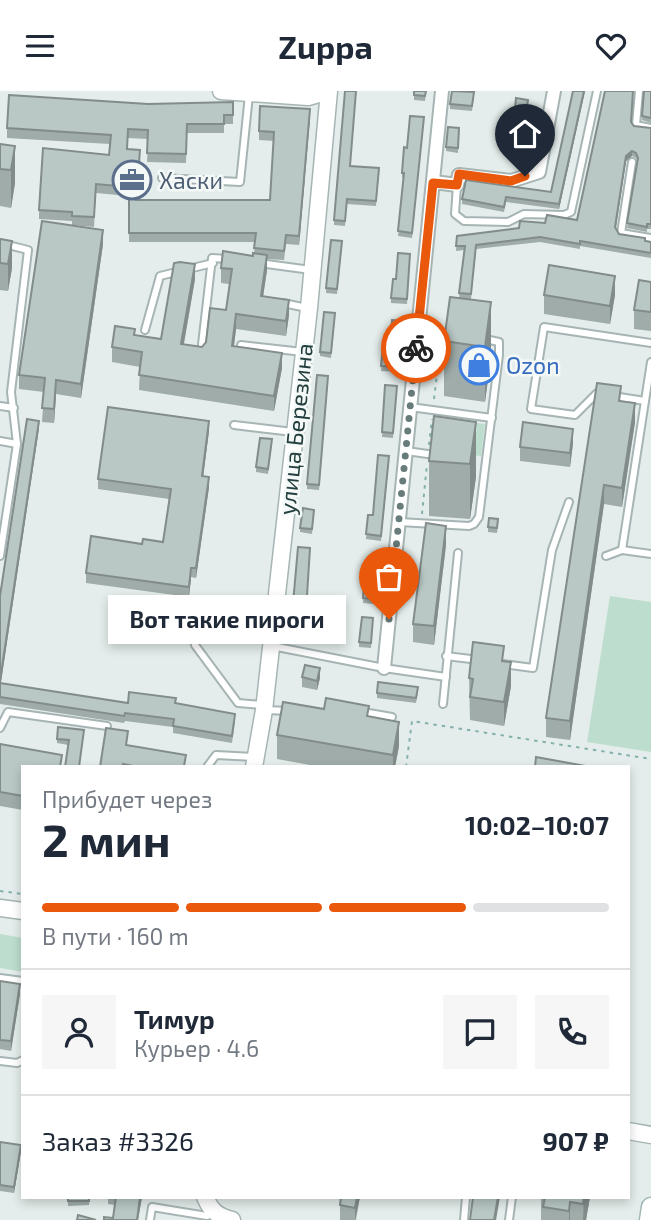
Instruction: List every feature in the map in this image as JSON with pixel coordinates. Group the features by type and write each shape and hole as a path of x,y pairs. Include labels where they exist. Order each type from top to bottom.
{"main road":[{"path":"649,1220 651,1207"}],"street":[{"path":"221,91 308,94 329,91"},
{"name":"улица Березина","path":"255,762 264,708 309,308 329,91"},
{"path":"384,668 442,91"},
{"path":"433,183 457,185 459,174 511,181 539,172 554,91"},
{"path":"0,908 21,911"},
{"path":"630,1131 651,1135"},
{"path":"207,1211 232,1220"}],"lane":[{"path":"457,185 455,214 464,221 508,222 524,214 564,215 571,212 597,91"},
{"path":"639,91 636,125 651,128"},
{"path":"162,177 240,182 249,93"},
{"path":"632,162 621,233 651,238"},
{"path":"0,243 28,250 10,392 17,444 4,508 0,554"},
{"path":"200,357 212,258 237,261"},
{"path":"250,262 313,270"},
{"path":"145,330 160,276 213,264"},
{"path":"273,301 309,308"},
{"path":"645,401 597,393 575,415 531,409 544,327 651,343"},
{"path":"418,331 468,337"},
{"path":"399,522 420,525 474,524 479,517 499,342 481,339"},
{"path":"241,345 303,352"},
{"path":"622,550 651,362"},
{"path":"488,379 496,381"},
{"path":"0,406 14,408"},
{"path":"410,407 492,418"},
{"path":"234,425 295,432"},
{"path":"0,441 17,444"},
{"path":"406,451 440,455"},
{"path":"474,460 486,461"},
{"path":"473,499 481,500"},
{"path":"496,663 533,668 552,550 569,502"},
{"path":"606,556 622,550 651,554"},
{"path":"443,704 458,553"},
{"path":"195,645 238,703 296,712"},
{"path":"270,646 446,677"},
{"path":"446,656 483,661"},
{"path":"354,710 392,717"},
{"path":"0,729 8,712 107,726"},
{"path":"208,765 216,755 255,762"},
{"path":"0,978 21,981"},
{"path":"0,1061 21,1061"},
{"path":"464,1220 466,1199"},
{"path":"509,1220 512,1199"},
{"path":"150,1220 152,1207 207,1211"}],"path":[{"path":"420,525 442,334"},
{"path":"406,765 412,721 651,759"},
{"path":"0,891 21,894"}],"green space":[{"path":"452,420 485,424 481,456 447,452"},
{"path":"610,596 651,602 651,752 587,742"},
{"path":"0,934 21,938 21,972 0,968"}],"building":[{"path":"345,91 356,91 350,166 379,168 376,201 347,199 345,221 334,220"},
{"path":"414,91 426,91 425,96 414,95"},
{"path":"452,91 474,92 472,106 450,104"},
{"path":"573,91 584,91 559,204 506,197 504,207 462,199 466,180 551,192"},
{"path":"605,91 633,91 631,122 634,126 651,128 651,224 647,224 647,227 627,223 638,158 632,151 626,156 615,227 619,234 645,238 645,241 651,242 651,253 540,237 476,245 471,294 459,293 465,246 456,246 457,236 519,228 520,221 545,223 547,215 577,220"},
{"path":"644,91 651,91 651,118 642,116"},
{"path":"9,95 148,104 233,102 233,115 224,115 224,124 187,124 186,154 147,153 148,130 128,129 127,149 140,150 136,200 270,200 274,132 259,131 260,106 310,109 299,236 286,235 284,251 254,248 256,233 129,233 129,187 96,184 94,217 72,216 72,212 39,210 43,148 109,155 111,135 7,128"},
{"path":"516,98 528,100 525,119 514,118"},
{"path":"410,116 424,117 412,233 398,231 404,147 407,148"},
{"path":"448,127 459,128 458,148 446,147"},
{"path":"0,144 15,146 11,170 0,169"},
{"path":"42,221 103,230 81,384 56,380 54,409 42,408 45,378 19,375"},
{"path":"0,239 12,241 8,264 0,263"},
{"path":"331,240 342,241 337,289 326,288"},
{"path":"223,251 253,256 253,253 267,255 261,296 289,300 286,321 236,314 232,346 282,353 274,396 139,375 142,352 112,347 115,326 135,329 134,335 161,339 174,263 180,262 195,264 181,344 202,347 206,342 210,308 226,310 232,269 221,268"},
{"path":"398,253 410,254 407,299 391,298"},
{"path":"549,265 615,276 610,306 544,295"},
{"path":"639,280 651,282 651,312 634,310"},
{"path":"450,297 491,302 485,347 444,341"},
{"path":"324,312 335,313 331,353 320,352"},
{"path":"392,320 403,321 400,367 381,366 383,346 390,347"},
{"path":"317,375 328,376 319,485 307,484"},
{"path":"597,383 621,386 619,401 635,403 622,488 604,485 570,721 546,718"},
{"path":"385,385 397,386 393,433 382,432"},
{"path":"108,407 209,421 202,476 209,477 196,568 191,568 189,587 86,573 91,536 142,544 143,539 163,542 171,489 98,479"},
{"path":"434,416 476,422 470,464 429,461"},
{"path":"27,419 39,421 0,680 0,596"},
{"path":"523,422 573,429 570,453 520,447"},
{"path":"260,438 272,439 268,469 256,467"},
{"path":"378,455 389,456 381,536 366,534 368,515 373,515"},
{"path":"303,508 314,510 312,529 300,528"},
{"path":"489,518 498,519 497,528 488,527"},
{"path":"426,523 446,526 434,626 413,624"},
{"path":"298,547 310,548 305,627 291,626"},
{"path":"364,584 375,585 374,599 363,598"},
{"path":"362,617 373,618 371,643 359,642"},
{"path":"473,642 504,646 502,661 511,662 504,702 470,697"},
{"path":"305,665 320,668 317,681 302,677"},
{"path":"378,682 418,687 416,698 377,693"},
{"path":"0,683 128,703 129,692 176,698 175,703 235,714 232,736 173,726 174,719 125,713 124,716 0,697"},
{"path":"326,698 369,706 367,716 399,722 393,755 277,735 283,702 324,709"},
{"path":"58,727 84,730 79,765 65,765 69,740 57,739"},
{"path":"106,728 128,731 126,745 186,755 184,765 100,765"},
{"path":"0,744 62,755 60,765 21,765 21,796 0,792"},
{"path":"536,757 580,765 535,765"},
{"path":"0,981 20,984 11,1041 0,1040"},
{"path":"0,1142 21,1145 14,1187 0,1185"},
{"path":"68,1199 89,1199 89,1201"},
{"path":"116,1199 140,1199 137,1220 104,1220 104,1217 113,1218"},
{"path":"341,1199 357,1199 355,1208 340,1205"},
{"path":"473,1199 498,1199 494,1220 470,1220"},
{"path":"545,1199 584,1199 583,1204 570,1202 569,1211 543,1207"},
{"path":"78,1215 96,1220 77,1220"}],"way so far":[{"path":"389,619 416,348"}],"place":[{"name":"Хаски","path":"132,180"},
{"name":"Ozon","path":"479,365"},
{"name":"Вот такие пироги","path":"389,619"}],"route":[{"path":"416,348 433,183 457,185 459,174 511,181 525,176"}]}
